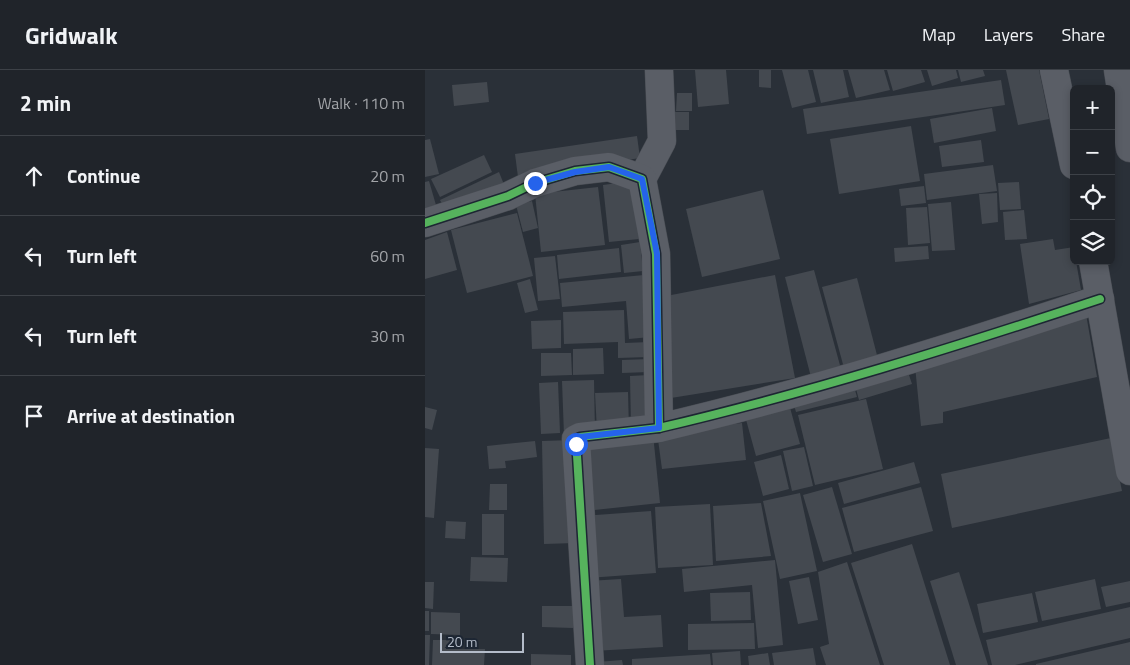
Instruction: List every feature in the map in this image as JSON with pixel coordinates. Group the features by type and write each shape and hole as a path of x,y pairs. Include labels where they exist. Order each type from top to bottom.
{"street":[{"path":"659,70 662,141 642,179 657,254 659,428"},
{"path":"1054,70 1070,146"},
{"path":"1118,70 1130,148"},
{"path":"425,223 508,196 535,183 575,172 609,167 642,179"},
{"path":"1094,265 1130,471"},
{"path":"590,665 576,439 659,428 805,391 1010,329 1100,299"}],"building":[{"path":"695,70 726,70 729,104 698,107"},
{"path":"759,70 771,70 771,88 759,87"},
{"path":"782,70 808,70 816,102 792,108"},
{"path":"813,70 843,70 849,97 821,103"},
{"path":"848,70 884,70 890,90 856,98"},
{"path":"887,70 921,70 925,82 893,91"},
{"path":"927,70 956,70 958,78 932,86"},
{"path":"958,70 983,70 985,76 961,82"},
{"path":"1006,70 1039,70 1049,119 1018,125"},
{"path":"1001,80 1005,105 807,134 803,109"},
{"path":"487,82 489,102 454,106 452,85"},
{"path":"677,93 692,93 692,111 676,111"},
{"path":"992,108 996,131 934,143 930,119"},
{"path":"669,112 689,112 689,130 669,130"},
{"path":"911,126 920,181 839,194 830,139"},
{"path":"637,136 640,158 518,177 515,154"},
{"path":"430,139 439,174 425,177 425,140"},
{"path":"981,140 984,162 942,167 939,146"},
{"path":"484,155 492,172 440,197 431,179"},
{"path":"993,165 997,191 927,200 924,174"},
{"path":"499,172 505,187 447,214 440,200"},
{"path":"429,181 438,212 425,216 425,182"},
{"path":"632,181 639,239 609,242 603,185"},
{"path":"1019,182 1021,209 1000,210 998,183"},
{"path":"924,186 926,203 901,206 899,189"},
{"path":"598,187 605,245 541,252 535,194"},
{"path":"763,190 780,259 702,277 686,209"},
{"path":"997,193 998,222 982,224 979,194"},
{"path":"532,201 538,228 523,232 516,205"},
{"path":"951,202 955,250 932,251 928,204"},
{"path":"927,207 930,243 908,245 906,208"},
{"path":"1024,210 1027,239 1005,240 1003,212"},
{"path":"517,213 533,276 467,293 451,230"},
{"path":"447,232 457,270 425,279 425,240"},
{"path":"1053,239 1055,250 1070,248 1070,265 1077,265 1081,290 1029,304 1020,244"},
{"path":"640,242 643,271 624,273 621,245"},
{"path":"928,246 929,259 895,262 894,248"},
{"path":"619,248 621,272 559,279 557,255"},
{"path":"555,256 560,299 538,301 534,258"},
{"path":"814,270 841,369 811,377 785,277"},
{"path":"644,275 650,337 629,339 626,301 562,307 560,283"},
{"path":"775,275 795,378 671,398 661,297"},
{"path":"857,278 878,359 844,368 822,287"},
{"path":"530,279 538,310 525,313 517,283"},
{"path":"624,310 625,343 649,342 649,357 618,358 618,342 564,344 563,312"},
{"path":"1086,314 1097,377 943,412 943,423 921,426 915,366"},
{"path":"561,320 561,348 532,349 531,321"},
{"path":"603,348 604,374 573,375 573,349"},
{"path":"541,353 571,353 572,375 541,376"},
{"path":"649,359 649,372 622,373 622,360"},
{"path":"907,369 912,384 859,400 855,385"},
{"path":"649,375 651,425 631,426 630,376"},
{"path":"594,380 595,434 564,435 562,381"},
{"path":"558,382 560,433 541,434 539,383"},
{"path":"853,383 857,397 796,412 792,398"},
{"path":"628,392 629,430 597,431 595,393"},
{"path":"866,399 883,469 815,485 798,415"},
{"path":"789,404 800,444 756,456 745,416"},
{"path":"425,407 437,410 432,430 425,428"},
{"path":"742,423 746,460 662,469 657,432"},
{"path":"653,434 660,503 585,511 577,441"},
{"path":"1111,438 1122,491 952,528 941,474"},
{"path":"573,440 575,543 544,544 542,441"},
{"path":"535,441 537,457 505,461 506,468 489,469 487,446"},
{"path":"804,447 813,486 792,491 783,451"},
{"path":"425,448 439,449 434,518 425,517"},
{"path":"781,455 789,489 763,496 754,462"},
{"path":"914,462 920,483 844,504 838,483"},
{"path":"490,484 507,484 507,510 489,510"},
{"path":"832,487 852,554 823,562 803,495"},
{"path":"921,487 933,531 854,552 842,508"},
{"path":"800,493 817,571 780,579 763,501"},
{"path":"761,503 771,556 716,561 713,506"},
{"path":"710,504 713,565 658,568 655,507"},
{"path":"651,511 656,573 588,578 582,516"},
{"path":"482,514 504,514 504,555 482,555"},
{"path":"446,521 466,522 465,539 445,538"},
{"path":"912,544 950,665 884,665 851,563"},
{"path":"471,557 508,558 507,582 470,581"},
{"path":"775,560 783,645 758,648 752,585 684,592 682,569"},
{"path":"847,562 880,665 826,665 820,647 829,644 818,572"},
{"path":"959,572 988,665 956,665 930,581"},
{"path":"809,577 818,620 798,624 789,581"},
{"path":"621,579 624,617 661,615 663,647 593,651 588,581"},
{"path":"1095,579 1101,609 1042,621 1035,592"},
{"path":"1130,581 1130,602 1106,607 1101,587"},
{"path":"425,582 434,582 433,609 425,608"},
{"path":"750,592 751,620 711,621 710,593"},
{"path":"1032,593 1038,622 983,633 977,604"},
{"path":"542,606 573,606 573,628 542,627"},
{"path":"1130,607 1130,638 1015,665 992,665 986,640"},
{"path":"425,611 429,611 429,631 425,631"},
{"path":"431,612 460,613 460,635 431,634"},
{"path":"754,623 755,649 688,650 688,624"},
{"path":"425,635 430,635 429,665 425,665"},
{"path":"433,640 457,640 456,649 485,649 484,665 432,665"},
{"path":"1130,642 1130,665 1036,665 1036,664"},
{"path":"813,648 816,665 774,665 772,653"},
{"path":"740,651 741,665 713,665 712,653"},
{"path":"768,653 770,665 749,665 748,656"},
{"path":"531,654 571,655 571,665 531,665"},
{"path":"710,654 711,665 632,665 632,659"},
{"path":"622,660 623,665 597,665 597,662"}],"cycle path":[{"path":"425,223 508,196 535,183 575,171 609,167 642,179 656,254 659,428 770,400 881,368 1100,299"},
{"path":"590,665 576,439 659,428"}],"route":[{"path":"535,183 575,172 609,167 642,179 657,254 659,428 580,437 576,439 576,444"}]}
